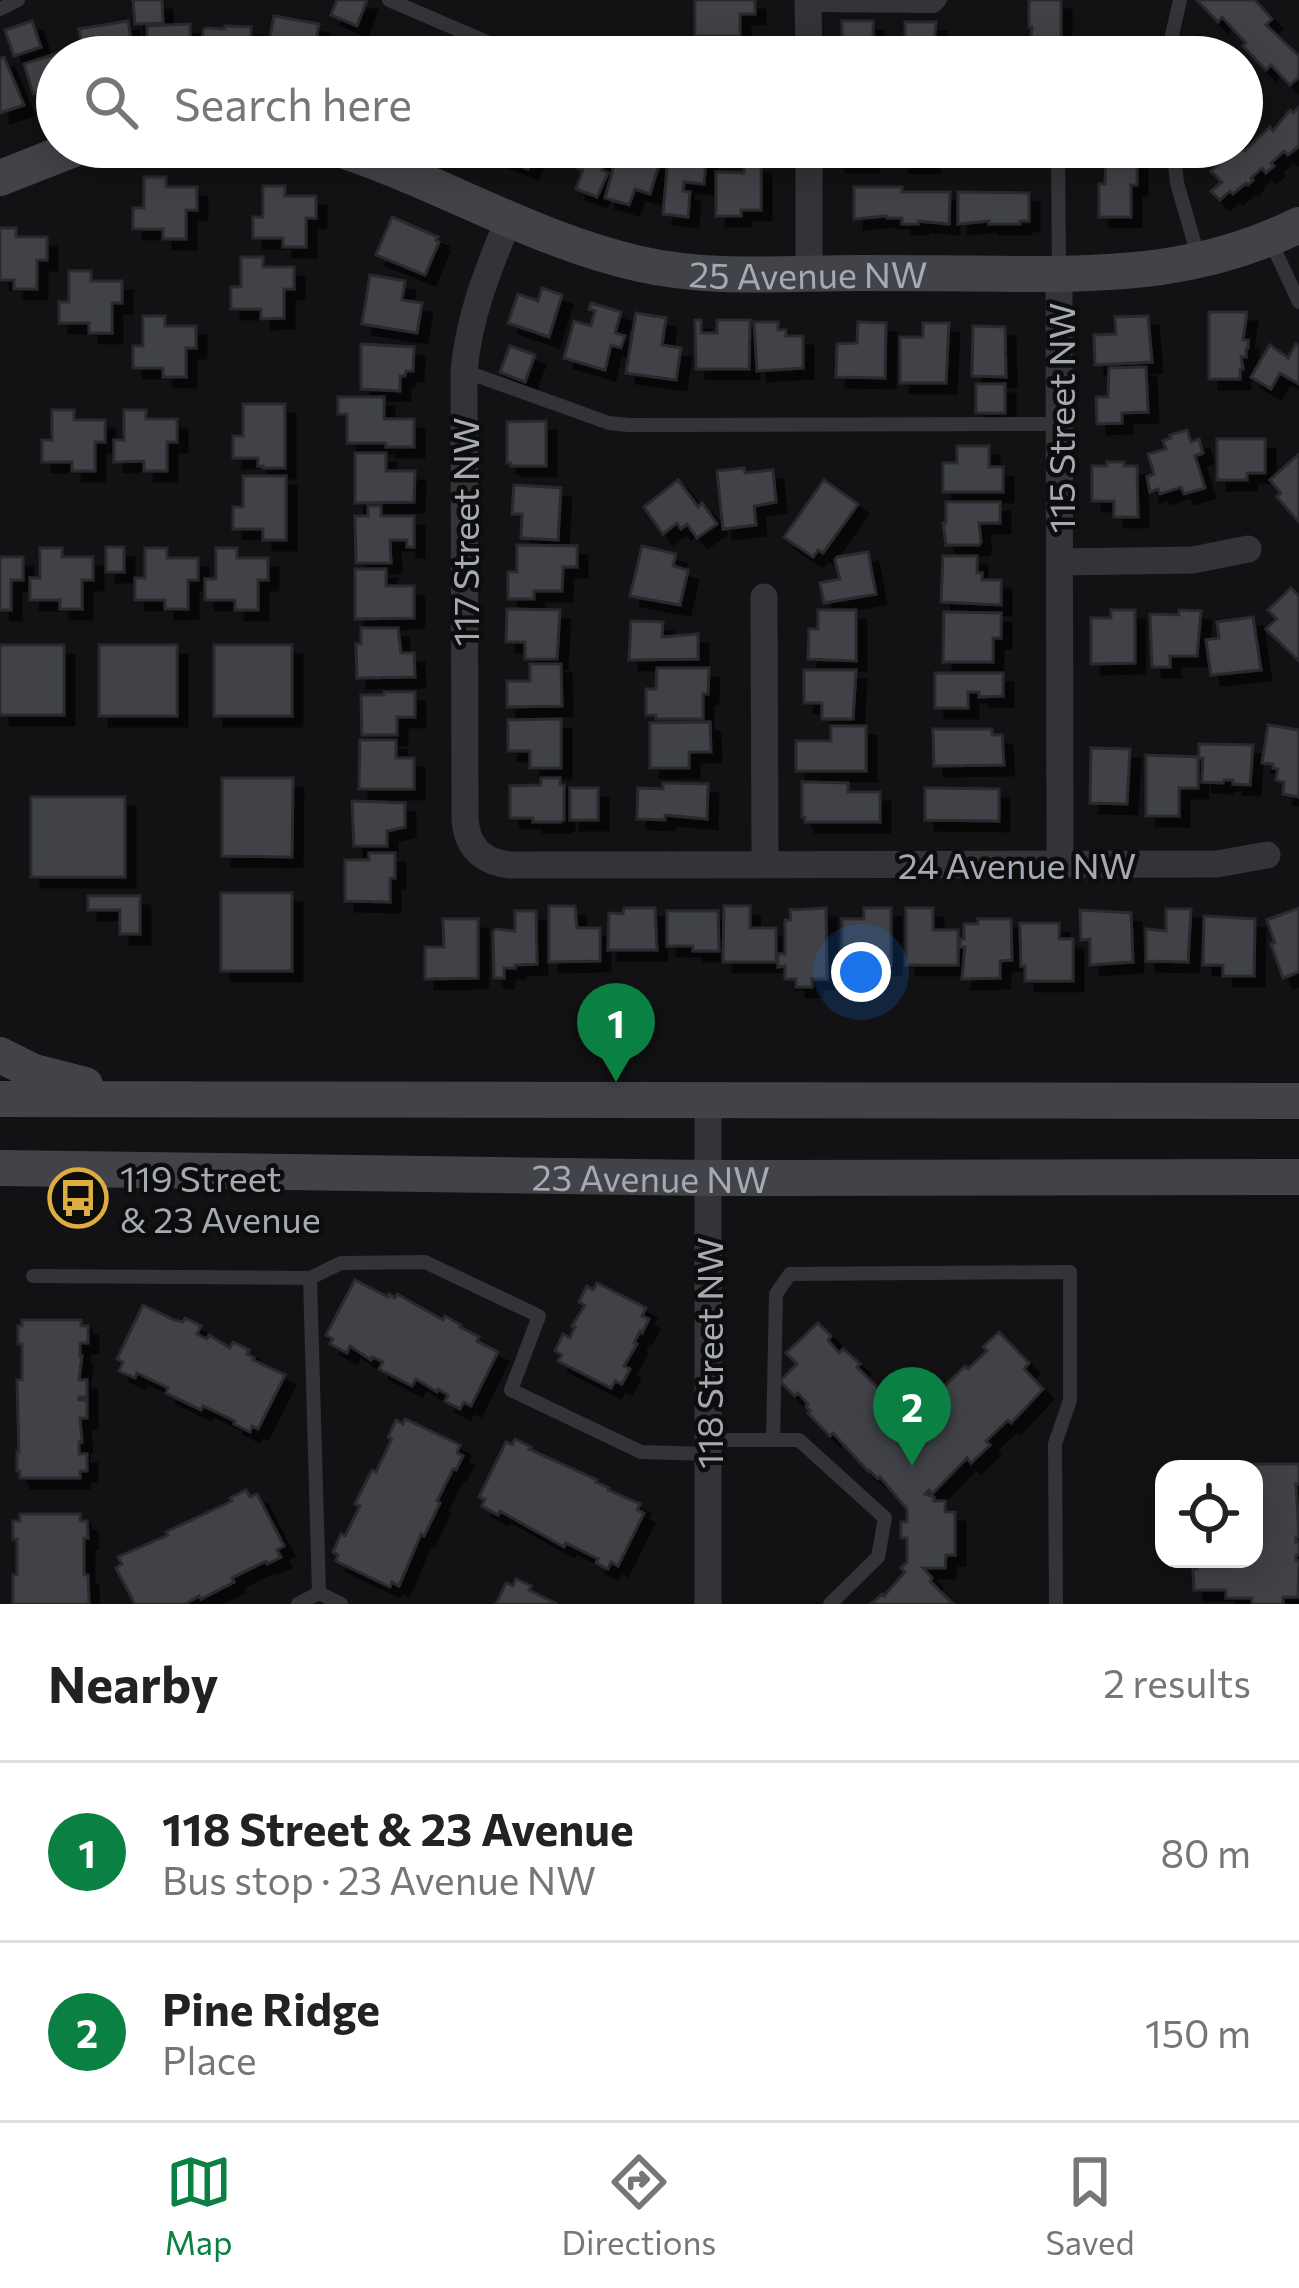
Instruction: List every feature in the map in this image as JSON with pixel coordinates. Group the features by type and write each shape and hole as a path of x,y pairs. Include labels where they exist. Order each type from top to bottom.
{"main road":[{"path":"0,178 36,164"},
{"name":"25 Avenue NW","path":"384,168 582,246 644,265 712,272 1142,271 1199,262 1284,232"},
{"path":"0,1055 75,1084 280,1100"},
{"name":"23 Avenue NW","path":"0,1100 1299,1101"},
{"name":"23 Avenue NW","path":"0,1168 709,1178 1299,1177"}],"street":[{"path":"808,3 808,36"},
{"path":"809,168 809,273"},
{"name":"117 Street NW","path":"475,850 465,819 464,371 479,292 509,219"},
{"name":"115 Street NW","path":"1059,274 1060,864"},
{"name":"115 Street NW","path":"1060,562 1202,560 1248,549"},
{"path":"764,597 765,864"},
{"name":"24 Avenue NW","path":"475,850 496,863 510,865 1227,864 1267,854"},
{"name":"118 Street NW","path":"708,1101 708,1604"}],"lane":[{"path":"0,9 18,0"},
{"path":"388,0 473,36"},
{"path":"808,3 934,6 940,0"},
{"path":"1172,36 1180,0"},
{"path":"1058,168 1059,274"},
{"path":"1176,168 1199,262"},
{"path":"1284,232 1299,302"},
{"path":"464,371 609,423 628,425 1060,424"},
{"path":"33,1276 310,1278 341,1263 425,1262 539,1316 511,1390 641,1452 799,1440 885,1518 878,1557 830,1604"},
{"path":"772,1440 776,1294 790,1274 1070,1272 1070,1400 1055,1444 1056,1604"},
{"path":"310,1278 319,1593"},
{"path":"298,1604 319,1593"},
{"path":"319,1593 341,1604"}],"building":[{"path":"133,0 162,0 163,23 135,24"},
{"path":"337,0 367,0 357,26 331,15"},
{"path":"695,0 755,0 755,14 740,14 740,36 695,36"},
{"path":"1029,0 1061,0 1061,36 1031,36"},
{"path":"1197,0 1255,0 1272,19 1266,25 1299,56 1299,77 1290,85 1271,65 1266,70 1263,67 1263,36 1240,36 1222,17 1218,22"},
{"path":"274,16 319,24 317,36 270,36"},
{"path":"32,21 36,49 14,56 5,30"},
{"path":"128,21 130,36 80,36 79,29"},
{"path":"842,21 873,21 873,36 842,36"},
{"path":"905,22 936,22 935,36 905,36"},
{"path":"190,24 190,36 147,36 147,26"},
{"path":"251,27 251,36 203,36 205,28"},
{"path":"4,57 24,105 0,113 0,59"},
{"path":"36,60 36,93 33,94 24,64"},
{"path":"1299,107 1299,146 1288,155 1284,151 1266,173 1262,168 1263,134 1270,127 1273,131 1290,110 1293,113"},
{"path":"577,168 603,168 608,173 597,197 576,189 583,170"},
{"path":"613,168 658,168 650,194 635,189 629,205 605,198"},
{"path":"667,168 705,168 704,184 684,182 683,191 690,192 688,217 663,214"},
{"path":"744,168 761,168 761,210 716,216 716,172 744,173"},
{"path":"1106,168 1137,168 1137,185 1131,185 1131,217 1099,217 1099,184 1105,184"},
{"path":"1262,168 1248,185 1220,200 1211,191 1222,182 1211,171"},
{"path":"144,177 166,177 166,187 197,187 197,210 186,210 186,239 163,239 163,229 133,229 133,208 144,208"},
{"path":"263,186 285,186 285,196 316,196 316,218 306,218 306,247 283,247 283,238 253,238 253,217 263,217"},
{"path":"854,187 950,192 949,224 902,224 902,218 887,216 854,219"},
{"path":"958,192 1029,193 1029,221 958,224"},
{"path":"392,217 438,237 425,275 376,255"},
{"path":"0,228 16,228 16,237 47,237 47,260 37,260 37,289 14,289 14,280 0,280"},
{"path":"241,257 263,257 263,267 294,267 294,289 284,289 284,318 261,319 261,309 231,309 231,287 241,287"},
{"path":"69,271 91,271 91,281 122,281 122,303 112,303 112,333 89,333 89,323 59,323 59,302 69,302"},
{"path":"370,275 405,281 402,300 422,303 417,333 362,324"},
{"path":"542,288 562,295 549,337 508,323 518,294 538,301"},
{"path":"591,303 621,312 615,333 625,336 621,348 611,345 605,370 564,358 574,321 591,326 595,311 589,309"},
{"path":"1209,312 1247,312 1243,340 1248,340 1248,348 1246,357 1241,357 1240,379 1209,379"},
{"path":"636,313 666,318 662,345 681,348 676,380 626,373"},
{"path":"143,316 165,316 165,326 196,326 196,348 186,348 186,377 163,377 163,368 133,368 133,346 143,346"},
{"path":"1148,316 1152,362 1095,365 1094,335 1116,334 1115,317"},
{"path":"695,320 701,320 701,333 717,333 717,320 750,320 749,369 696,369"},
{"path":"754,322 778,322 778,330 786,330 786,336 803,336 803,368 757,371"},
{"path":"858,322 886,323 885,378 836,377 837,344 857,343"},
{"path":"923,323 949,323 946,383 900,383 900,337 923,337"},
{"path":"973,326 1005,327 1006,377 972,376"},
{"path":"361,344 414,347 413,371 400,376 400,391 361,389"},
{"path":"1296,344 1299,384 1280,373 1271,389 1251,377 1270,345 1288,358"},
{"path":"510,346 535,355 525,382 500,372"},
{"path":"1146,367 1148,412 1122,413 1122,423 1097,424 1096,397 1108,397 1109,368"},
{"path":"976,384 1005,384 1005,413 976,413"},
{"path":"338,397 384,397 384,419 414,419 414,447 347,443 347,414 338,414"},
{"path":"243,404 285,404 285,468 263,468 258,458 233,458 233,436 243,436"},
{"path":"52,410 74,410 74,420 105,420 105,442 95,442 95,471 72,471 72,462 42,462 42,440 52,440"},
{"path":"124,410 146,410 146,419 177,419 177,442 167,442 167,471 144,471 144,461 114,462 114,440 124,440"},
{"path":"546,421 546,466 507,463 507,422"},
{"path":"1187,430 1191,442 1199,439 1203,453 1195,456 1205,488 1184,494 1181,487 1150,492 1147,477 1154,474 1148,454 1166,449 1163,441"},
{"path":"1217,439 1265,439 1265,473 1247,473 1247,480 1217,480"},
{"path":"957,446 989,446 989,467 1003,467 1003,492 943,492 943,463 957,463"},
{"path":"355,453 386,453 386,471 415,471 414,502 355,503"},
{"path":"1299,454 1299,522 1277,497 1281,493 1270,480"},
{"path":"1107,462 1137,466 1138,517 1114,517 1114,501 1092,501 1092,466 1107,466"},
{"path":"744,468 745,473 773,470 776,502 754,506 756,525 723,529 717,471"},
{"path":"243,476 286,476 286,540 263,540 263,529 233,529 233,507 243,507"},
{"path":"678,480 717,524 697,538 687,524 681,529 677,523 663,534 644,507"},
{"path":"824,480 858,504 823,553 818,550 813,557 784,537"},
{"path":"514,485 561,488 558,540 521,538 522,514 512,514"},
{"path":"946,502 1000,502 1000,523 979,523 979,545 946,545"},
{"path":"368,506 381,506 381,516 414,516 414,547 407,547 407,540 390,540 391,563 356,563 355,516 368,516"},
{"path":"517,545 577,546 577,567 563,567 562,591 534,591 534,599 508,599 508,572 517,572"},
{"path":"642,546 676,554 673,566 688,570 680,605 630,596"},
{"path":"106,547 124,547 124,572 106,572"},
{"path":"40,548 62,548 62,557 93,557 93,580 82,580 82,609 60,609 60,600 30,600 30,578 40,578"},
{"path":"145,548 167,548 167,558 198,558 198,580 188,580 188,609 165,609 165,600 135,600 135,578 145,578"},
{"path":"216,548 237,548 237,558 268,558 268,580 258,580 258,610 235,610 235,600 205,600 205,579 216,579"},
{"path":"868,552 876,594 824,603 820,583 840,579 837,557"},
{"path":"943,556 977,556 982,580 1001,580 1001,605 941,602"},
{"path":"0,557 23,557 23,580 11,580 11,610 0,610"},
{"path":"355,569 386,569 386,586 414,586 414,618 355,619"},
{"path":"1291,588 1299,596 1299,661 1266,629 1277,619 1268,610"},
{"path":"507,609 560,610 557,659 525,659 525,642 506,642"},
{"path":"818,610 856,610 856,661 808,659 809,629 818,629"},
{"path":"1111,610 1135,610 1135,663 1091,664 1091,618 1111,618"},
{"path":"1179,610 1201,611 1197,656 1170,656 1170,667 1152,667 1150,614 1179,615"},
{"path":"944,612 1001,613 1001,638 993,638 993,662 943,662"},
{"path":"1253,617 1261,670 1211,675 1206,640 1219,638 1217,622"},
{"path":"631,621 663,622 662,637 698,634 698,659 629,660"},
{"path":"361,628 398,628 401,653 414,653 415,677 357,678 356,644 361,644"},
{"path":"0,645 64,645 64,715 0,715"},
{"path":"99,645 177,645 177,716 99,716"},
{"path":"214,645 292,645 292,716 214,716"},
{"path":"530,664 561,664 562,706 507,707 507,681 530,681"},
{"path":"657,668 709,668 703,719 646,715 646,689 656,689"},
{"path":"804,670 856,670 853,719 822,719 822,703 804,703"},
{"path":"935,673 1003,673 1003,696 979,697 979,692 968,692 968,708 935,708"},
{"path":"415,692 415,717 397,717 397,735 362,735 361,695"},
{"path":"561,719 561,768 530,768 530,751 508,751 508,720"},
{"path":"710,722 711,752 689,752 689,768 650,768 650,723"},
{"path":"1268,725 1299,730 1299,797 1283,794 1284,782 1276,780 1278,769 1262,763"},
{"path":"831,726 866,726 866,771 796,771 796,741 831,741"},
{"path":"933,729 992,729 992,735 1002,735 1004,765 934,766"},
{"path":"360,740 396,740 396,758 414,758 414,789 359,789"},
{"path":"1199,744 1253,745 1250,785 1233,784 1233,780 1202,782"},
{"path":"1091,748 1130,749 1127,804 1090,803"},
{"path":"1146,755 1198,757 1198,788 1179,788 1179,816 1146,816"},
{"path":"222,778 293,778 292,857 222,856"},
{"path":"541,778 560,778 564,785 564,820 510,818 510,786 541,785"},
{"path":"802,782 848,783 848,792 880,792 880,822 805,822"},
{"path":"663,783 708,784 707,819 665,815 665,820 637,819 638,788 663,789"},
{"path":"570,788 598,788 598,820 570,820"},
{"path":"925,788 999,789 999,821 925,820"},
{"path":"31,797 125,797 125,877 31,877"},
{"path":"352,801 405,803 405,827 387,831 387,846 354,846"},
{"path":"369,853 395,853 390,902 345,901 345,860 369,860"},
{"path":"221,893 292,893 292,971 221,971"},
{"path":"88,896 140,896 140,934 120,934 120,910 88,910"},
{"path":"549,906 575,906 577,928 600,928 600,961 549,962"},
{"path":"724,906 750,906 750,928 776,928 776,962 723,962"},
{"path":"624,908 655,908 657,950 608,950 609,913 623,914"},
{"path":"826,908 827,979 812,979 812,987 796,987 796,979 785,979 785,966 778,967 778,954 785,954 785,920 791,920 790,910"},
{"path":"864,908 891,908 891,965 842,965 842,919 864,919"},
{"path":"906,908 933,908 933,930 958,930 958,965 906,965"},
{"path":"1299,908 1299,972 1283,978 1267,920"},
{"path":"1166,909 1191,909 1188,962 1146,961 1146,929 1166,931"},
{"path":"1080,910 1131,913 1133,962 1090,965 1090,939 1081,940"},
{"path":"515,911 536,911 537,964 504,968 504,978 494,978 493,932 515,931"},
{"path":"667,911 718,911 719,951 667,946"},
{"path":"1204,916 1255,919 1254,976 1223,976 1223,965 1203,965"},
{"path":"443,919 478,919 478,978 425,979 425,947 444,947"},
{"path":"978,919 1011,919 1012,960 1000,961 1000,978 962,979 964,924 978,924"},
{"path":"1020,923 1059,923 1059,939 1073,939 1073,981 1025,981"},
{"path":"355,1280 388,1297 397,1294 443,1320 445,1316 498,1352 471,1406 464,1402 460,1409 445,1401 448,1395 438,1389 416,1379 412,1386 379,1369 383,1362 350,1346 347,1353 330,1344 333,1339 326,1335"},
{"path":"597,1283 646,1308 642,1316 649,1319 624,1366 630,1369 622,1384 615,1381 611,1388 558,1361 562,1355 555,1351 563,1334 570,1338 585,1305 579,1302 587,1286 593,1290"},
{"path":"143,1305 174,1320 185,1318 201,1326 197,1334 207,1339 209,1335 230,1348 233,1342 249,1350 253,1360 285,1375 258,1429 252,1426 250,1432 203,1406 201,1410 166,1393 168,1388 137,1373 135,1378 119,1371 123,1362 117,1359"},
{"path":"22,1320 81,1320 81,1326 88,1326 88,1343 80,1343 79,1380 87,1380 87,1397 79,1400 87,1400 87,1418 80,1418 79,1454 87,1454 87,1471 80,1471 80,1478 20,1478 17,1471 17,1380 22,1380 18,1326"},
{"path":"818,1323 839,1353 843,1349 860,1364 857,1367 914,1424 965,1366 968,1369 987,1351 983,1347 999,1332 1029,1363 1024,1369 1043,1389 986,1441 990,1445 971,1463 967,1458 932,1494 929,1490 925,1494 934,1501 945,1501 945,1512 955,1512 955,1555 946,1555 945,1568 923,1568 953,1604 871,1604 905,1572 901,1568 907,1562 907,1538 901,1538 901,1522 907,1522 907,1509 880,1477 808,1413 808,1404 798,1393 795,1396 780,1381 797,1364 786,1353"},
{"path":"405,1419 460,1445 457,1453 463,1456 399,1586 392,1582 390,1587 336,1561 338,1555 333,1552 392,1439 388,1437 396,1420 403,1424"},
{"path":"515,1439 640,1504 637,1510 644,1513 618,1566 611,1562 608,1569 566,1543 564,1547 482,1506 485,1499 479,1497 506,1442 512,1445"},
{"path":"1263,1464 1299,1464 1298,1597 1283,1597 1283,1604 1252,1604 1252,1598 1226,1598 1226,1590 1194,1590 1193,1569 1263,1568"},
{"path":"246,1490 250,1497 257,1494 284,1546 277,1550 281,1557 232,1578 234,1582 201,1599 185,1604 135,1604 116,1568 122,1564 118,1557 168,1535 166,1532"},
{"path":"20,1514 80,1514 80,1521 87,1521 84,1575 88,1575 89,1604 13,1604 17,1539 13,1539 13,1521 20,1521"},
{"path":"516,1579 557,1604 496,1604 506,1583 513,1586"}],"place":[{"name":"118 Street & 23 Avenue","path":"616,1082"},
{"name":"119 Street & 23 Avenue","path":"78,1198"},
{"name":"Pine Ridge","path":"912,1466"}]}
